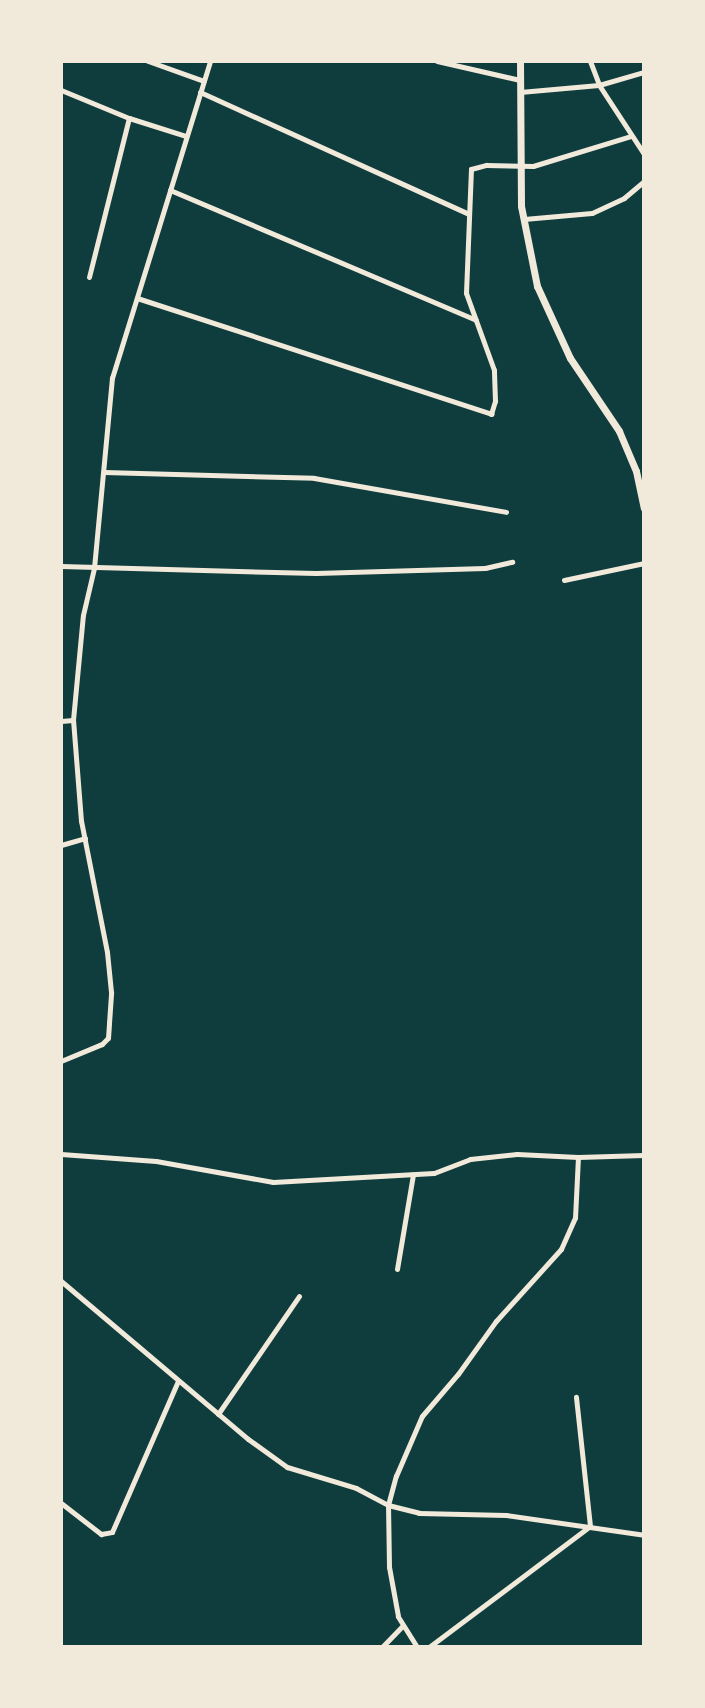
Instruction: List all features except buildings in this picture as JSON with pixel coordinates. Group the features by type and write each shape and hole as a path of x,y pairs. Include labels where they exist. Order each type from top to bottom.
{"street":[{"path":"148,61 204,82"},
{"path":"61,1061 102,1044 108,1038 111,992 107,952 85,838 73,720 83,615 94,568 112,378 210,61"},
{"path":"437,61 520,80"},
{"path":"520,61 524,219 537,286 570,358 619,431 636,471 644,508"},
{"path":"590,61 599,85 644,154"},
{"path":"520,92 599,85 644,72"},
{"path":"61,90 129,118 186,136"},
{"path":"200,92 469,214"},
{"path":"89,277 129,118"},
{"path":"137,298 491,414 495,401 494,370 466,293 471,169 500,164 521,167 631,136"},
{"path":"524,219 592,213 624,198 644,181"},
{"path":"170,190 475,320"},
{"path":"104,472 314,478 506,512"},
{"path":"61,566 316,573 485,568 512,562"},
{"path":"564,580 644,563"},
{"path":"61,721 73,720"},
{"path":"61,845 85,838"},
{"path":"61,1154 156,1161 273,1182 434,1173 470,1159 517,1154 578,1157 644,1155"},
{"path":"417,1647 398,1616 389,1567 388,1505 396,1476 422,1416 458,1374 496,1321 561,1249 575,1218 578,1157"},
{"path":"397,1269 412,1174"},
{"path":"61,1281 218,1414 287,1467 356,1488 388,1505 419,1513 506,1515 644,1535"},
{"path":"218,1414 299,1296"},
{"path":"61,1503 101,1534 112,1532 178,1381"},
{"path":"576,1397 590,1526"},
{"path":"429,1647 590,1526"},
{"path":"382,1647 403,1625"}]}
